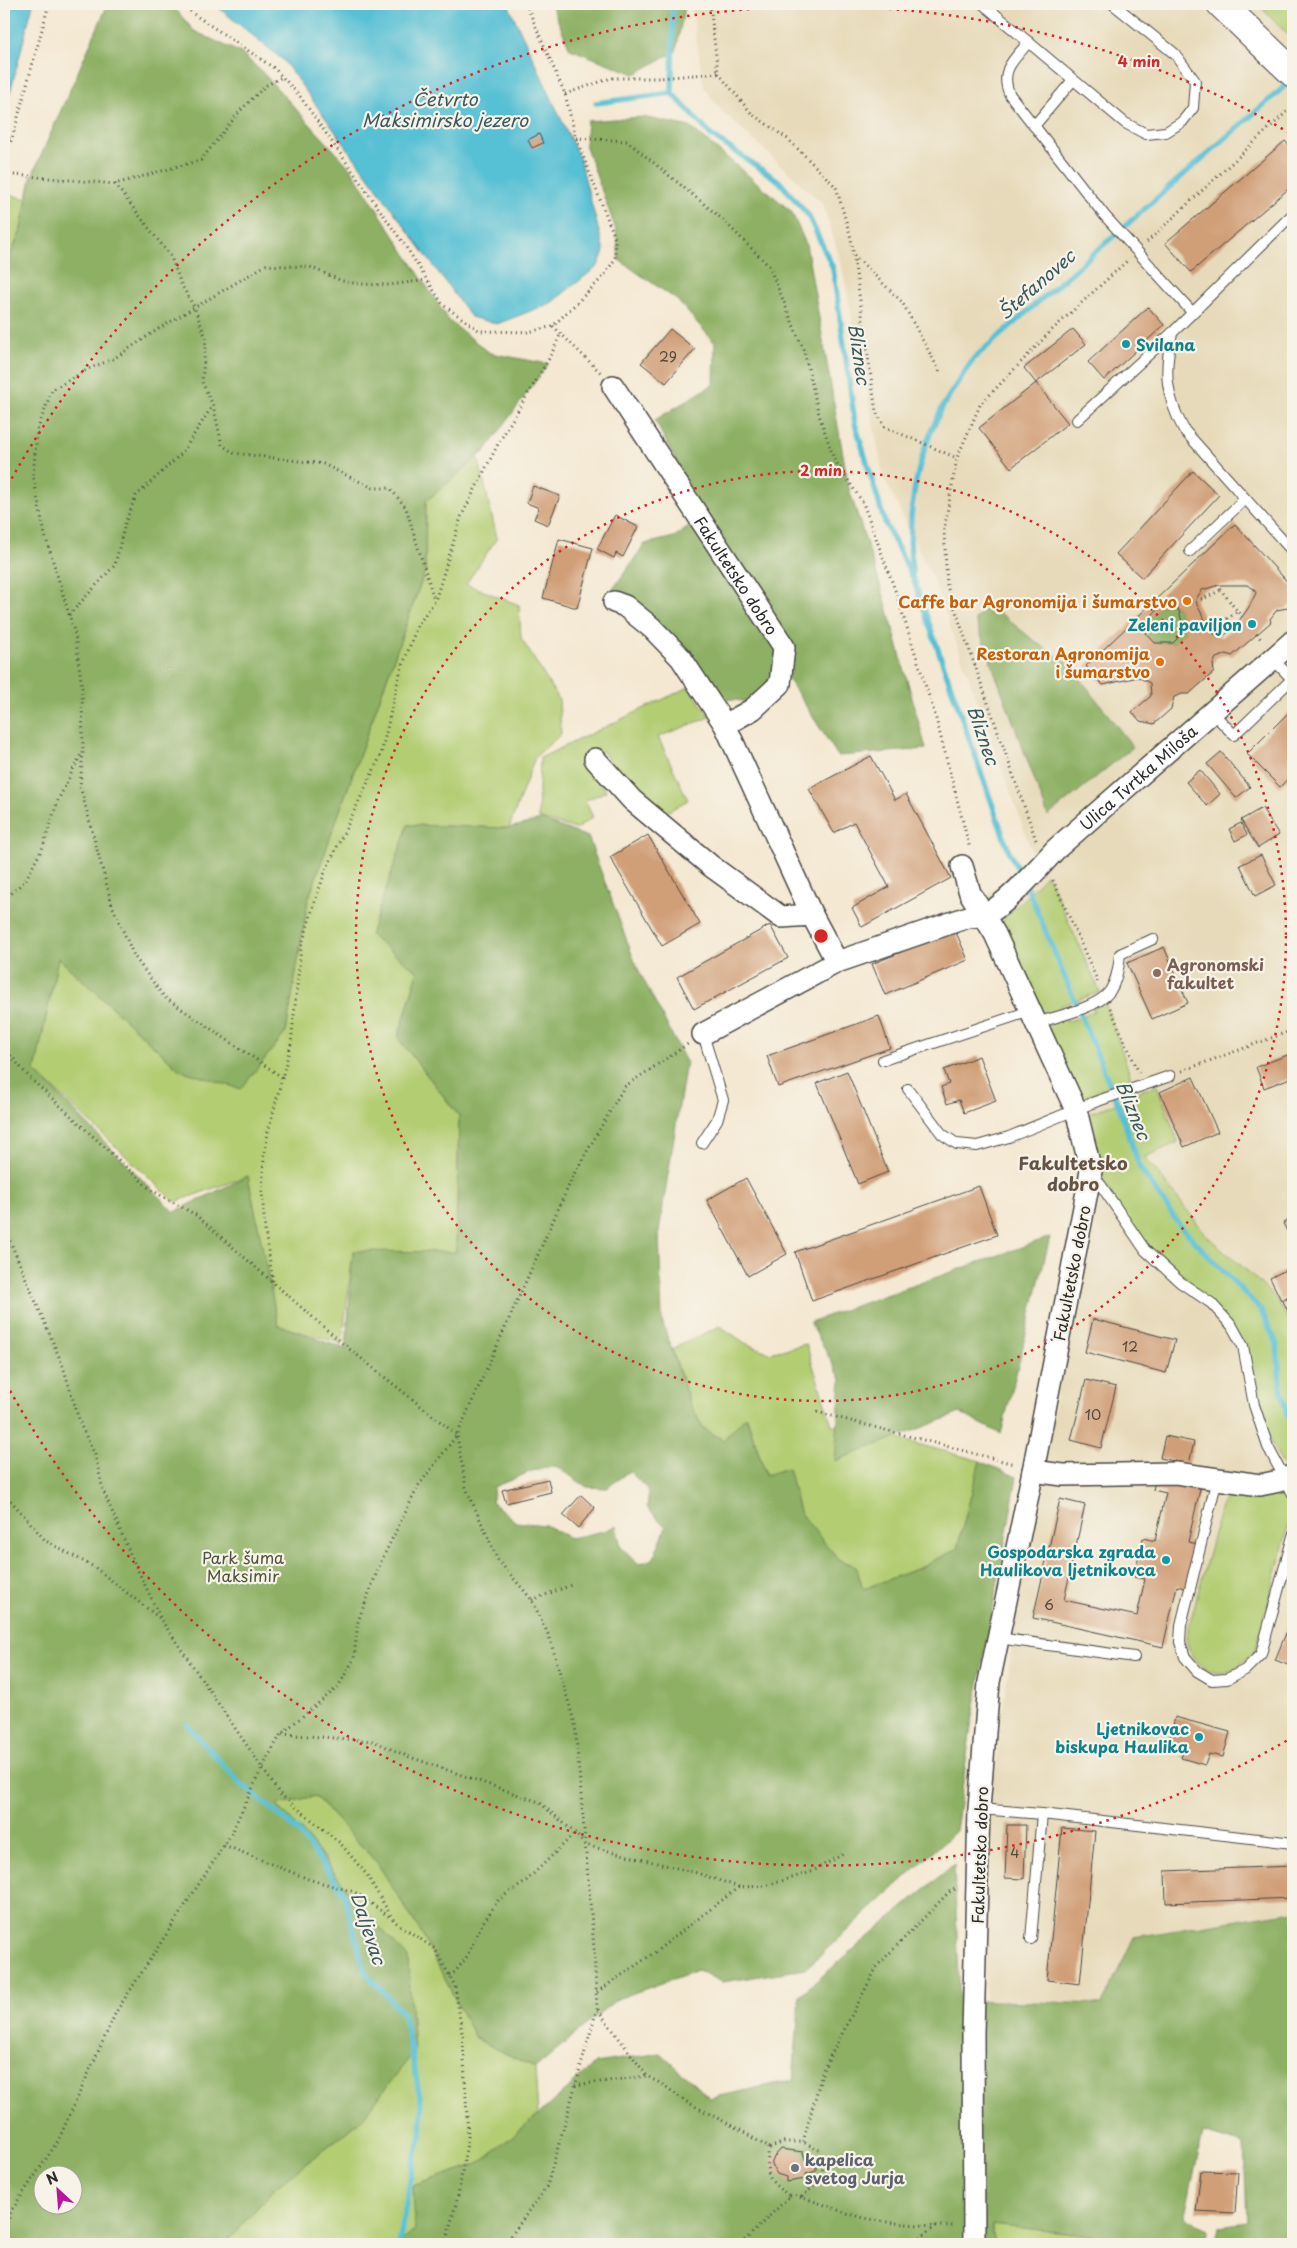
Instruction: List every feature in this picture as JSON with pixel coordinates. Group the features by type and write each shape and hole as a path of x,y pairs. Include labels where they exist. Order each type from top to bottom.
{"street":[{"path":"1221,4 1291,71"},
{"name":"Fakultetsko dobro","path":"613,386 784,647 780,684 753,708 725,725"},
{"path":"614,602 624,606 652,628 681,658 725,725 812,916 837,962"},
{"name":"Ulica Tvrtka Miloša","path":"984,915 1007,899 1056,849 1293,641"},
{"path":"595,759 632,800 711,866 780,917 812,916"},
{"name":"Fakultetsko dobro","path":"962,866 970,894 984,915 1033,1017 1084,1106 1091,1171 1033,1471 989,1682 979,1809 973,2032 974,2235"},
{"path":"703,1034 837,962 968,917 984,915"},
{"path":"1033,1471 1063,1475 1176,1473 1260,1485 1290,1483"}],"lane":[{"path":"983,4 1125,123 1146,134 1166,132 1182,122 1193,108 1196,81 1175,54 1114,4"},
{"path":"1029,42 1013,60 1007,74 1005,84 1010,96 1105,216 1192,312"},
{"path":"1034,126 1073,80"},
{"path":"1077,420 1172,333 1293,216"},
{"path":"1172,333 1166,360 1168,386 1173,410 1184,430 1293,552"},
{"path":"1190,551 1245,499"},
{"path":"1212,712 1234,735 1292,679 1273,659"},
{"path":"883,1060 1033,1017 1065,1014 1091,1004 1110,991 1118,971 1120,954 1153,939"},
{"path":"702,1143 717,1120 723,1100 703,1034"},
{"path":"908,1089 942,1134 957,1144 977,1146 1009,1137 1084,1106 1170,1076"},
{"path":"1091,1171 1145,1250 1180,1282 1211,1303 1232,1326 1243,1346 1254,1405 1268,1447 1290,1483"},
{"path":"1217,1479 1182,1624 1180,1642 1186,1658 1197,1671 1212,1680 1227,1680 1246,1670 1261,1654 1293,1536"},
{"path":"998,1638 1134,1657"},
{"path":"979,1809 1042,1814 1293,1843"},
{"path":"1031,1939 1042,1814"}],"path":[{"path":"4,155 12,138 49,4"},
{"path":"183,4 192,13 274,68 282,76 299,96 365,187 443,305 480,331 529,332 553,326 604,276 615,259 615,238 576,138 565,94 526,4"},
{"path":"710,4 718,74 752,114 788,139 836,187 851,238 876,412 885,427 911,440 943,450 957,458"},
{"path":"565,94 611,78 659,78 718,74"},
{"path":"4,174 115,184 201,160 240,111 265,86 282,76"},
{"path":"1144,1085 1105,996 1040,867 947,586 944,530 957,458 980,405 1052,330 1135,250 1293,106"},
{"path":"4,137 12,138"},
{"path":"576,138 627,142 721,218 769,266 804,351 819,415 834,459 863,503 897,596 935,716 971,854 962,866"},
{"path":"115,184 171,257 194,307 206,338 202,382 213,405 222,444 234,453 323,464 373,488 390,488 406,508 435,601"},
{"path":"853,254 902,302 940,372"},
{"path":"282,1077 164,997 134,956 112,905 80,786 83,752 82,688 75,634 45,535 33,476 37,431 52,390 88,369 113,359 194,307 266,265 310,267 342,281 360,284 389,285 427,280"},
{"path":"553,326 613,386"},
{"path":"273,1282 265,1232 262,1190 268,1132 292,1036 301,948 315,901 329,864 381,755 399,676 417,626 435,601 461,516 499,442 550,357 561,333"},
{"path":"69,615 115,565 125,522 136,496 182,453 213,405"},
{"path":"1217,585 1242,617"},
{"path":"1196,599 1203,599 1221,590"},
{"path":"1211,631 1238,611"},
{"path":"4,900 24,881 42,849 58,800 83,752"},
{"path":"1170,1076 1293,1030"},
{"path":"4,2234 11,2211 58,2142 116,2012 224,1845 281,1734 338,1687 354,1658 358,1621 382,1559 419,1485 457,1435 574,1174 624,1086 703,1034"},
{"path":"4,1048 30,1078 151,1190 196,1215 342,1343 457,1435 466,1488 498,1560 532,1600 548,1636 575,1724 597,2009 547,2186 505,2244"},
{"path":"4,1226 63,1366 81,1426 95,1455 103,1490 162,1621 263,1766 280,1794 340,1843 368,1875 394,1921"},
{"path":"817,1412 1001,1460 1033,1471"},
{"path":"4,1493 46,1541 94,1567 162,1621"},
{"path":"532,1600 574,1584"},
{"path":"281,1734 373,1741 407,1756 539,1802 575,1833 585,1845 697,1873 739,1887 765,1886 811,1872 845,1853"},
{"path":"449,1975 455,1972 466,1958 482,1924 499,1899 524,1883 575,1833"},
{"path":"224,1845 336,1888 348,1890 374,1904 394,1921 436,1948 455,1986 463,2040 468,2137 458,2196 446,2244"},
{"path":"803,2142 823,2070 878,1965 949,1892 978,1878"},
{"path":"596,1992 654,1953 739,1887"},
{"path":"597,2009 647,2076 665,2086 685,2101 742,2131 768,2148"},
{"path":"575,2085 647,2076"},
{"path":"768,2148 784,2142 803,2142 819,2150 823,2163 822,2179 802,2197"},
{"path":"768,2148 766,2169 774,2186 790,2196 802,2197 854,2215 921,2226 936,2226 974,2235"},
{"path":"742,2244 790,2196"},
{"path":"911,2244 936,2226"}],"shaded area":[{"name":"Agronomski fakultet","path":"691,4 1293,4 1293,1911 1134,1937 1102,2004 985,2001 987,1822 1019,1597 1099,1163 985,896 1034,857 933,579 884,478 841,262 823,204 721,110 704,87"}],"green space":[{"name":"Park šuma Maksimir","path":"108,4 171,4 194,31 241,53 262,72 351,169 449,321 490,353 548,364 485,451 426,501 425,571 308,900 286,1032 241,1089 180,1070 58,958 35,1071 174,1212 248,1176 278,1325 346,1349 353,1251 456,1252 459,1116 398,1038 418,972 370,935 408,825 509,828 541,820 588,837 636,965 686,1062 659,1231 662,1321 690,1404 703,1428 723,1440 746,1416 766,1475 788,1468 799,1512 839,1560 856,1566 863,1589 919,1568 957,1549 980,1461 1017,1477 971,1727 956,1831 805,1969 722,1982 698,1970 617,1999 535,2068 475,2038 422,1934 378,1864 315,1796 277,1805 308,1838 354,1899 408,1958 414,2052 359,2122 277,2186 224,2244 4,2244 4,270 20,233 31,178","holes":["556,1466 587,1487 607,1488 629,1471 649,1491 647,1508 666,1527 653,1559 639,1564 621,1547 616,1526 604,1531 570,1538 545,1525 516,1522 492,1502 494,1487 532,1471"]},
{"path":"551,4 685,4 676,51 635,74 570,49"},
{"path":"1258,4 1293,4 1293,34 1288,35"},
{"path":"643,117 690,127 791,211 806,244 849,489 886,603 926,749 838,756 784,672 759,703 719,698 670,635 613,589 645,544 674,537 698,521 694,497 655,420 714,384 715,343 677,300 619,260 616,230 585,144 587,121"},
{"path":"4,193 27,199 20,233 4,270"},
{"path":"478,457 497,538 466,584 519,605 521,638 559,700 561,734 535,757 509,828 408,825 418,972 398,1038 459,1116 456,1253 353,1252 342,1343 278,1326 248,1176 175,1202 35,1071 58,957 180,1070 241,1088 286,1032 308,900 425,571 426,501"},
{"path":"1171,603 1178,608 1185,631 1173,643 1155,643 1146,633 1146,621 1161,606"},
{"path":"990,605 1032,639 1069,664 1133,747 1048,816 975,619"},
{"path":"689,687 710,717 658,737 688,800 656,818 632,781 621,785 603,751 587,758 606,791 585,801 593,817 576,829 538,818 540,758"},
{"path":"1047,874 1100,992 1059,1006 1060,1010 1042,1016 1001,926 1008,910 1010,913"},
{"path":"1105,1002 1130,1075 1130,1083 1127,1081 1088,1095 1089,1098 1081,1101 1046,1026 1065,1017 1067,1022 1094,1011 1092,1007"},
{"path":"1157,1085 1178,1142 1145,1157 1208,1237 1252,1275 1278,1301 1290,1323 1293,1333 1293,1469 1287,1472 1270,1441 1260,1408 1247,1345 1145,1245 1118,1208 1098,1170 1085,1116 1088,1113 1131,1099 1130,1095"},
{"path":"1050,1237 1001,1434 960,1413 835,1461 841,1379 810,1322"},
{"path":"720,1326 745,1343 770,1353 806,1344 832,1425 888,1436 980,1461 957,1549 919,1568 863,1589 856,1566 839,1560 799,1512 788,1468 766,1475 747,1417 723,1440 703,1428 690,1404 672,1349"},
{"path":"1282,1493 1291,1500 1292,1511 1256,1649 1232,1670 1219,1673 1211,1671 1199,1664 1194,1658 1186,1638 1221,1507 1227,1496"},
{"path":"315,1796 378,1864 422,1934 475,2038 535,2068 538,2115 478,2164 413,2186 416,2230 397,2244 224,2244 277,2186 359,2122 354,1899 308,1838 276,1805"},
{"path":"954,1864 960,2000 1102,2004 1134,1937 1293,1911 1293,2244 1215,2244 1219,2226 1247,2222 1244,2145 1203,2133 1184,2218 1209,2229 1204,2244 1153,2244 993,2224 993,2244 397,2244 415,2230 413,2186 478,2164 538,2115 596,2063 661,2053 710,2098 793,2080 800,1995"},
{"path":"993,2224 1153,2244 993,2244"}],"water":[{"path":"4,4 33,4 10,93 4,98"},
{"name":"Četvrto Maksimirsko jezero","path":"214,4 508,4 580,160 604,251 598,266 551,303 497,324 471,317 283,60"}],"building":[{"path":"539,134 543,143 532,148 528,140"},
{"path":"1285,141 1293,150 1293,185 1191,272 1165,243"},
{"name":"Svilana","path":"1148,307 1164,325 1104,380 1088,362"},
{"path":"670,329 695,349 666,383 641,363"},
{"path":"1073,329 1086,344 1036,383 1024,368"},
{"path":"1036,383 1068,423 1011,468 979,428"},
{"path":"1193,471 1219,495 1142,578 1116,554"},
{"path":"533,486 560,496 548,525 534,519 539,508 527,503"},
{"path":"615,515 638,527 623,557 616,553 614,558 597,549"},
{"name":"Zeleni paviljon","path":"1235,524 1293,588 1293,602 1287,608 1277,610 1270,619 1271,622 1232,656 1227,654 1216,658 1213,664 1214,672 1189,694 1174,697 1171,709 1154,724 1140,721 1132,712 1151,696 1150,683 1138,677 1103,685 1086,666","holes":["1219,585 1247,585 1254,589 1256,593 1239,621 1223,637 1217,636 1211,631 1197,605 1196,599 1202,590","1171,603 1178,608 1185,631 1173,643 1155,643 1146,633 1146,621 1161,606"]},
{"path":"559,539 593,548 577,608 543,598"},
{"path":"1290,711 1293,713 1293,773 1280,787 1247,754"},
{"path":"1221,752 1250,787 1236,798 1207,764"},
{"path":"871,756 895,800 906,794 951,878 862,927 852,908 889,887 854,822 834,833 809,789"},
{"path":"1200,770 1220,794 1207,806 1186,782"},
{"path":"1262,808 1279,835 1258,848 1241,820"},
{"path":"1241,823 1247,835 1235,841 1229,829"},
{"path":"648,835 700,924 662,946 610,857"},
{"path":"1261,855 1276,885 1255,896 1240,865"},
{"path":"770,925 788,958 694,1009 677,977"},
{"path":"955,930 968,960 885,995 872,964"},
{"path":"1164,947 1188,1003 1152,1019 1127,963"},
{"path":"879,1016 890,1048 778,1087 767,1056"},
{"path":"1290,1054 1293,1062 1293,1077 1264,1088 1256,1067"},
{"path":"979,1056 996,1101 964,1113 959,1100 947,1104 941,1087 949,1084 944,1070"},
{"path":"847,1071 888,1172 858,1184 817,1083"},
{"path":"1193,1077 1218,1132 1184,1147 1160,1092"},
{"path":"746,1178 787,1254 748,1276 707,1200"},
{"path":"979,1186 997,1235 812,1301 795,1252"},
{"path":"1293,1218 1293,1244 1283,1223"},
{"path":"1293,1266 1293,1294 1281,1300 1270,1278"},
{"path":"1293,1296 1293,1322 1283,1301"},
{"path":"1093,1319 1175,1340 1166,1373 1085,1352"},
{"path":"1086,1380 1116,1387 1101,1448 1071,1440"},
{"path":"1165,1436 1194,1442 1189,1464 1160,1458"},
{"name":"Gospodarska zgrada Haulikova ljetnikovca","path":"1156,1476 1201,1485 1188,1542 1198,1544 1188,1589 1177,1586 1163,1647 1033,1618 1060,1499 1085,1505 1064,1600 1137,1616 1145,1579 1134,1577 1143,1538 1155,1541 1166,1493 1153,1490"},
{"path":"548,1479 551,1492 506,1503 502,1490"},
{"path":"581,1495 595,1508 578,1528 563,1515"},
{"path":"1291,1621 1293,1622 1293,1667 1275,1660"},
{"name":"Ljetnikovac biskupa Haulika","path":"1175,1717 1230,1732 1223,1757 1209,1754 1205,1765 1181,1758 1185,1747 1169,1743"},
{"path":"1007,1825 1026,1825 1024,1879 1005,1878"},
{"path":"1062,1828 1095,1831 1080,1984 1047,1980"},
{"path":"1293,1866 1293,1898 1166,1903 1165,1871"},
{"name":"kapelica svetog Jurja","path":"781,2149 803,2152 805,2159 816,2159 816,2171 806,2174 806,2179 786,2182 786,2177 777,2174 771,2165 774,2157"},
{"path":"1201,2171 1238,2172 1235,2213 1196,2211"}],"waterway":[{"name":"Bliznec","path":"673,4 672,93 712,136 779,181 808,215 833,268 855,423 885,523 913,578 1009,852 1023,879"},
{"name":"Štefanovec","path":"912,572 910,531 914,489 919,469 932,429 941,410 974,358 1292,80"},
{"path":"596,103 672,93"},
{"name":"Bliznec","path":"1027,887 1118,1104 1140,1168 1181,1227 1261,1310 1277,1344 1280,1383 1287,1414 1293,1421"},
{"name":"Daljevac","path":"187,1725 239,1782 296,1829 335,1880 343,1892 365,1972 404,2015 422,2107 421,2137 414,2158 399,2244"}],"place":[{"name":"Svilana","path":"1126,344"},
{"name":"Caffe bar Agronomija i šumarstvo","path":"1187,601"},
{"name":"Zeleni paviljon","path":"1252,624"},
{"name":"Restoran Agronomija i šumarstvo","path":"1160,662"},
{"name":"Agronomski fakultet","path":"1157,973"},
{"name":"Gospodarska zgrada Haulikova ljetnikovca","path":"1166,1560"},
{"name":"Ljetnikovac biskupa Haulika","path":"1199,1737"},
{"name":"kapelica svetog Jurja","path":"795,2168"}],"district":[{"name":"Fakultetsko dobro","path":"1073,1172"}]}
